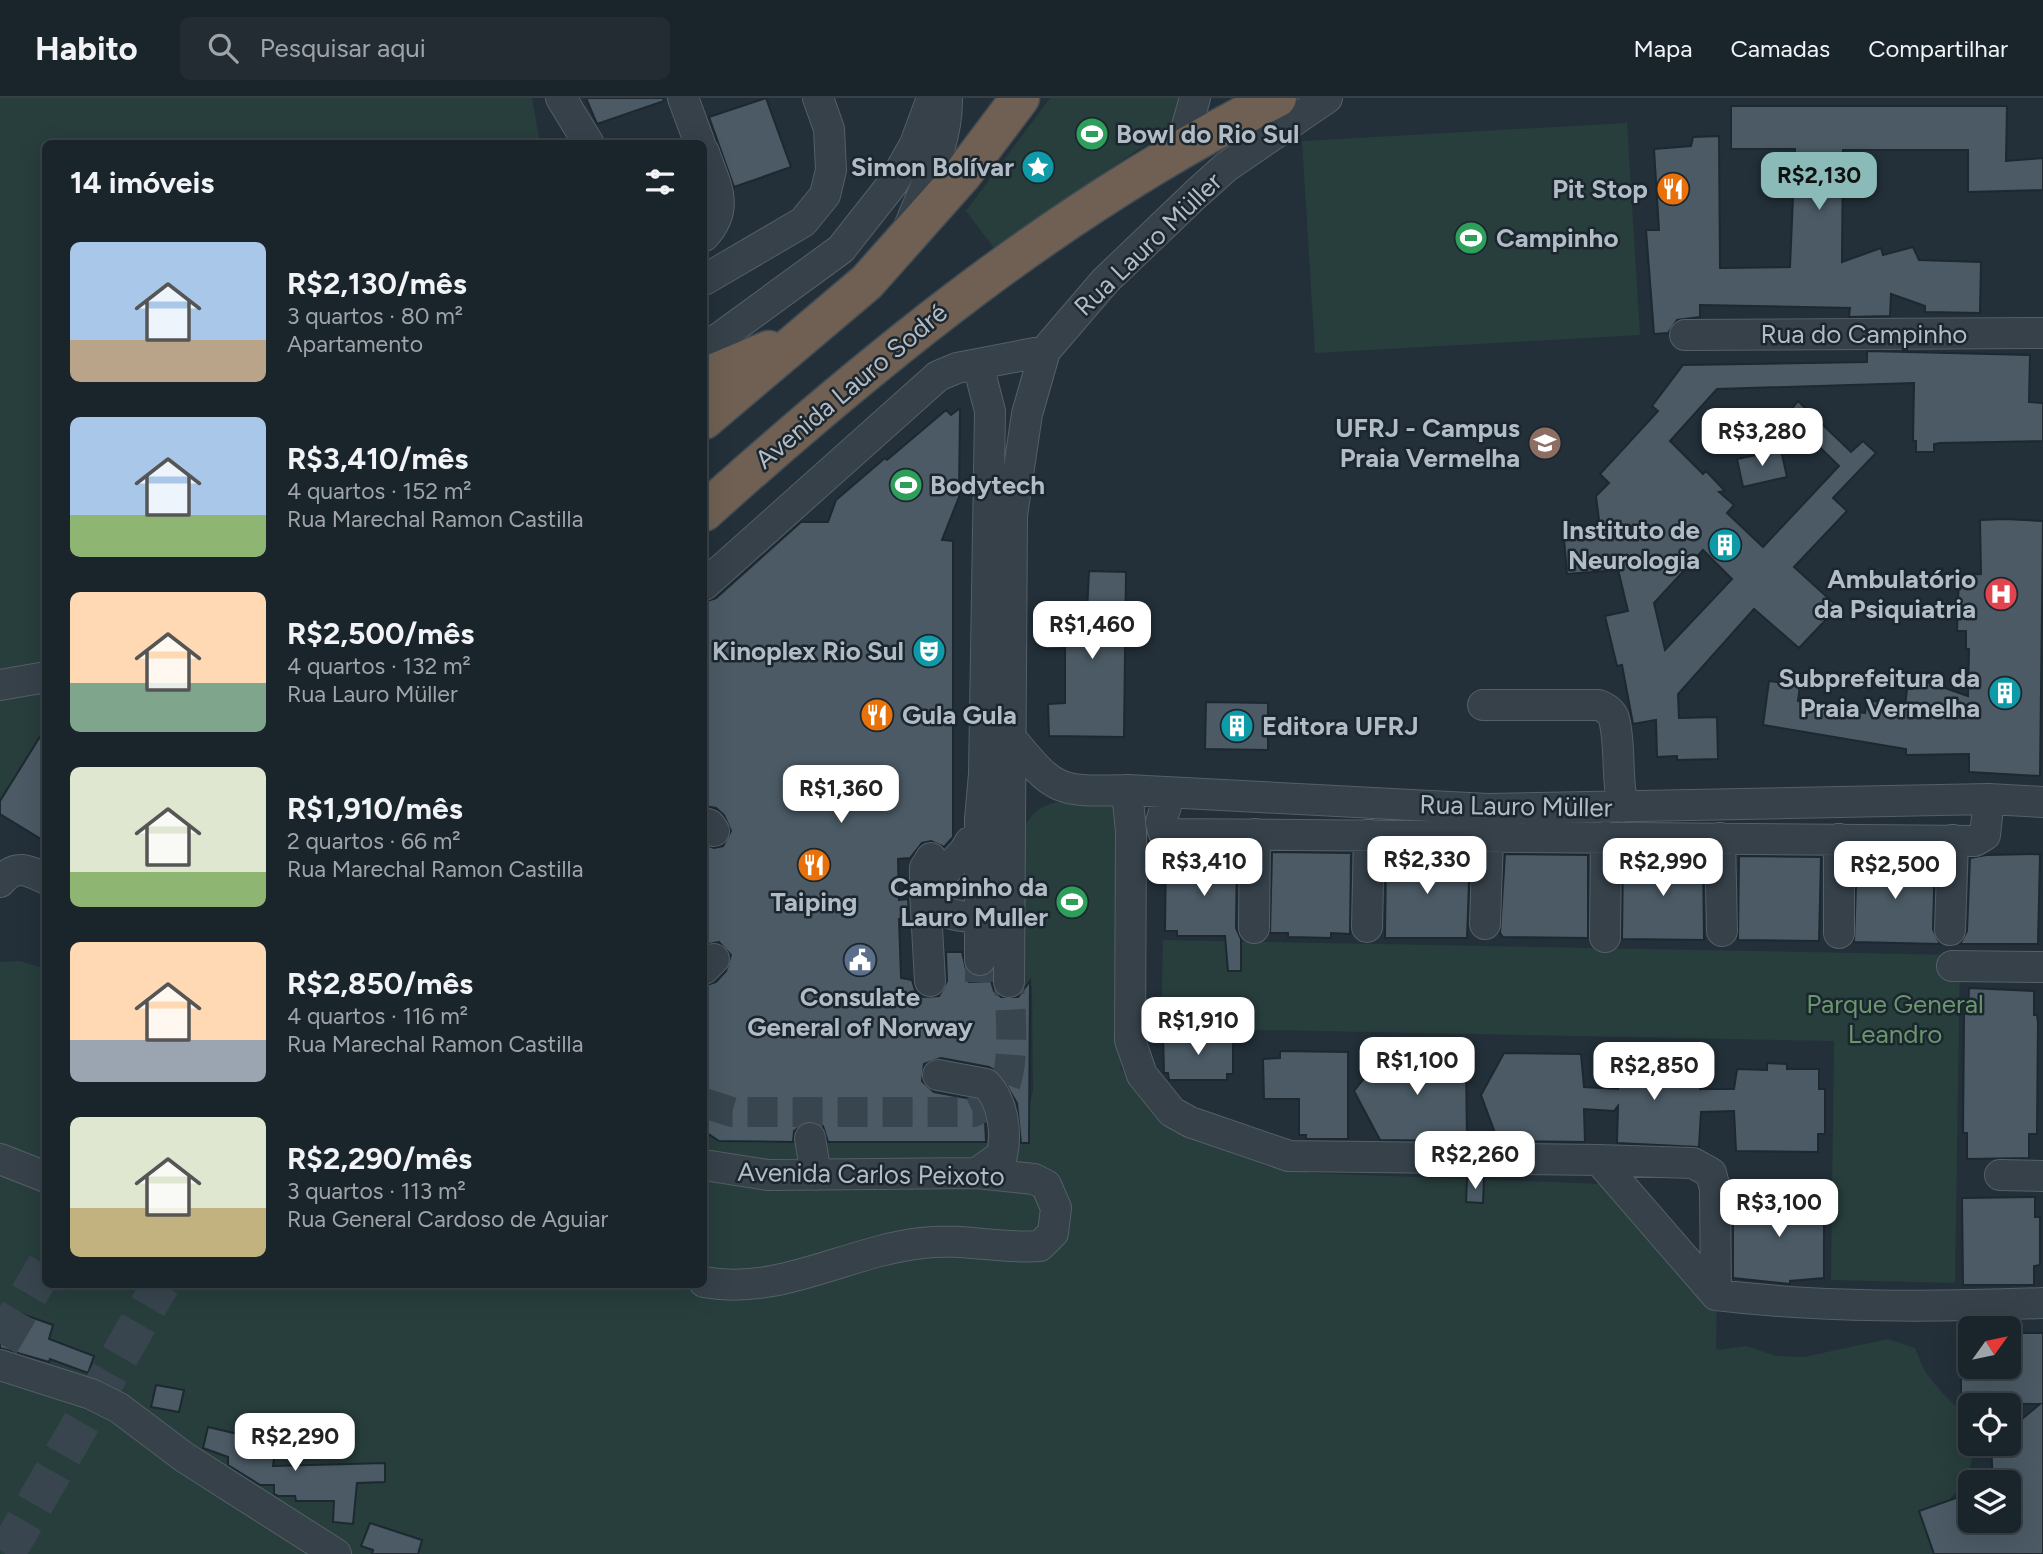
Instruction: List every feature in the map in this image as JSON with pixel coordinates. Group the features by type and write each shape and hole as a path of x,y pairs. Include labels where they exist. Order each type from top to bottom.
{"highway":[{"path":"707,418 816,329 867,282 962,175 1020,98"},
{"name":"Avenida Lauro Sodré","path":"707,509 876,361 1002,264 1181,147 1277,98"},
{"path":"707,376 816,329"}],"street":[{"path":"561,98 587,140"},
{"path":"683,98 699,140"},
{"path":"707,278 803,222 825,195 831,170 830,128 818,98"},
{"path":"707,347 841,249 893,183 915,144 932,98"},
{"path":"905,237 939,151 946,126 947,98"},
{"path":"1181,147 1195,98"},
{"name":"Rua Lauro Müller","path":"1009,982 997,774 1000,547 1015,484 1027,414 1045,351 1105,281 1196,194 1237,160 1327,98"},
{"path":"707,162 720,208 716,223 707,233"},
{"name":"Rua do Campinho","path":"1685,335 2043,333"},
{"path":"707,582 921,388 947,371 1045,351"},
{"name":"Rua Lauro Müller","path":"962,841 997,774 1010,738 990,411 978,365"},
{"path":"990,411 1027,414"},
{"path":"0,685 42,678"},
{"path":"1483,705 1598,705 1607,709 1614,717 1617,777 1623,807"},
{"name":"Rua Lauro Müller","path":"1010,738 1040,774 1058,787 1073,791 1127,790 1488,809 1989,799 2043,802"},
{"path":"1127,790 1130,832 1130,1040 1142,1075 1172,1112 1190,1122 1289,1156 1692,1163 1711,1174 1715,1189 1716,1295"},
{"path":"1170,793 1161,822 1163,831 1975,841 1985,835 1989,799"},
{"path":"1254,928 1255,834"},
{"path":"1367,927 1369,835"},
{"path":"1485,925 1488,836"},
{"path":"1605,937 1606,837"},
{"path":"1720,838 1722,931"},
{"path":"1839,839 1839,933"},
{"path":"1950,930 1953,839"},
{"path":"925,892 963,853 962,841"},
{"path":"930,981 925,868 962,841"},
{"path":"962,841 967,917 980,960"},
{"path":"0,882 11,870 18,869 42,878"},
{"path":"925,892 937,907 967,917"},
{"path":"930,936 938,926 967,917"},
{"path":"1952,966 2043,967"},
{"path":"938,1085 986,1084 997,1098 1002,1120 1002,1155 977,1173"},
{"path":"810,1138 816,1175"},
{"path":"0,1159 42,1175"},
{"path":"1599,1160 1716,1295 1788,1303 1909,1308 2043,1303"},
{"name":"Avenida Carlos Peixoto","path":"707,1167 735,1173 977,1173 1034,1179 1046,1185 1056,1208 1053,1233 1047,1241 1027,1247 923,1242 772,1282 739,1286 707,1282"},
{"path":"2000,1175 2043,1176"},
{"path":"0,1365 91,1394 119,1408 184,1457 336,1554"}],"green space":[{"path":"0,98 532,98 539,140 42,140 42,746 0,816"},
{"path":"1050,98 1181,98 1177,123 994,248 966,211"},
{"name":"Campinho","path":"1627,123 1640,335 1315,353 1302,141"},
{"path":"1064,801 1122,803 1118,1028 1121,1069 1134,1086 1310,1173 1601,1184 1717,1296 1716,1349 1746,1346 1776,1356 1804,1357 1888,1339 1915,1348 1927,1374 1958,1410 1958,1456 1973,1456 1969,1470 1958,1470 1958,1489 1934,1522 1966,1554 0,1554 0,962 20,961 42,968 42,1288 707,1288 707,1136 724,1139 1014,1138 1023,1133 1033,1090 1032,986 1019,986 1022,834 1028,820 1049,804"},
{"name":"Parque General Leandro","path":"1163,940 1960,955 1955,1283 1831,1280 1834,1041 1161,1028"}],"building":[{"path":"586,98 663,98 664,101 597,124"},
{"path":"766,98 791,167 734,187 709,117"},
{"path":"1731,106 2007,106 2006,161 2043,158 2043,190 1968,192 1968,150 1843,150 1842,262 1881,248 1883,255 1913,247 1919,260 1981,262 1980,313 1925,312 1925,306 1891,294 1890,316 1849,317 1850,308 1700,305 1700,317 1677,320 1668,333 1654,334 1646,230 1659,230 1654,149 1691,146 1693,137 1719,136 1720,268 1790,267 1795,149 1731,149"},
{"path":"1867,351 2030,355 2029,402 2043,403 2043,441 1940,443 1934,444 1934,452 1916,452 1916,441 1913,441 1914,383 1717,389 1670,441 1703,474 1706,471 1725,491 1719,492 1734,505 1727,513 1763,547 1839,466 1787,415 1798,401 1851,452 1863,441 1876,453 1833,498 1847,511 1794,567 1838,607 1799,648 1754,609 1678,694 1679,718 1717,717 1718,759 1677,760 1677,756 1657,757 1656,720 1633,724 1622,665 1617,666 1605,616 1628,611 1616,561 1606,571 1567,574 1564,539 1601,536 1596,496 1609,483 1600,474 1658,411 1652,406 1683,365 1867,362","holes":["1703,550 1732,579 1665,650 1654,603"]},
{"path":"960,408 959,497 942,540 953,541 953,837 944,847 931,841 922,843 910,858 898,859 899,900 908,899 909,919 899,919 901,978 912,980 915,990 923,997 939,996 947,981 946,952 962,952 969,982 991,981 994,991 1001,997 1018,997 1030,981 1029,1143 1021,1143 1017,1103 999,1073 989,1067 941,1058 924,1064 922,1081 934,1092 977,1100 985,1121 986,1142 828,1142 823,1126 808,1121 794,1131 793,1142 719,1141 707,1133 707,985 716,982 726,971 731,955 719,942 707,944 707,845 714,848 723,846 731,831 724,815 716,808 707,806 707,601 716,598 801,522 828,522 836,500 946,410 951,415"},
{"path":"1781,450 1787,477 1743,487 1737,459"},
{"path":"1980,520 2043,521 2040,776 1969,772 1969,754 1906,755 1906,749 1763,725 1769,681 1800,685 1798,701 1865,713 1867,700 1905,706 1907,689 1913,689 1925,681 1968,696 1969,649 1966,649 1966,631 1957,631 1959,575 1981,574"},
{"path":"1089,571 1126,572 1124,737 1049,736 1048,704 1065,703 1065,648 1045,649 1046,612 1087,612"},
{"name":"Editora UFRJ","path":"1206,702 1268,703 1268,750 1205,749"},
{"path":"42,733 42,840 0,814 0,801"},
{"path":"1166,850 1237,852 1236,928 1241,939 1241,971 1228,971 1225,936 1177,936 1177,931 1165,931"},
{"path":"1272,852 1351,853 1350,934 1331,933 1331,938 1288,937 1288,933 1270,933"},
{"path":"1386,853 1470,854 1467,938 1385,938"},
{"path":"1505,854 1588,855 1588,938 1503,937 1500,933"},
{"path":"2040,854 2038,944 1960,944 1967,931 1970,858"},
{"path":"1623,855 1703,856 1704,940 1622,939"},
{"path":"1739,856 1821,857 1819,941 1738,940"},
{"path":"1857,857 1935,858 1933,929 1940,944 1854,942"},
{"path":"1969,988 2034,991 2034,1015 2037,1015 2038,1022 2037,1134 2029,1134 2029,1158 1967,1159 1967,1133 1963,1133 1964,1014 1968,1014"},
{"path":"1163,1034 1233,1034 1233,1074 1227,1074 1227,1080 1169,1080 1168,1073 1164,1073"},
{"path":"1280,1051 1348,1052 1348,1139 1306,1139 1306,1135 1299,1135 1299,1099 1264,1099 1263,1059 1280,1058"},
{"path":"1385,1052 1462,1053 1466,1061 1467,1141 1380,1140 1354,1091"},
{"path":"1504,1053 1581,1054 1584,1087 1618,1089 1622,1055 1699,1056 1700,1089 1734,1089 1737,1069 1767,1070 1767,1063 1787,1064 1787,1069 1819,1069 1819,1089 1825,1089 1825,1134 1818,1134 1818,1152 1736,1151 1734,1111 1701,1112 1699,1147 1617,1143 1618,1106 1614,1111 1584,1109 1585,1142 1498,1141 1481,1095"},
{"path":"1467,1179 1484,1179 1483,1203 1466,1202"},
{"path":"1769,1195 1824,1200 1824,1278 1790,1281 1790,1284 1733,1278 1733,1200 1769,1198"},
{"path":"2035,1197 2035,1217 2040,1217 2040,1265 2034,1266 2034,1285 1963,1285 1962,1198"},
{"path":"11,1310 53,1325 49,1339 94,1356 88,1373 50,1359 49,1362 0,1348 0,1324 6,1327"},
{"path":"2021,1333 2043,1333 2043,1554 1934,1554 1919,1511 1958,1497 1958,1533 2021,1533 2021,1470 1992,1470 1992,1456 2021,1456 2021,1420 2040,1404 2021,1404 2021,1393 1961,1393 1961,1379 2021,1379"},
{"path":"156,1385 184,1390 179,1412 151,1407"},
{"path":"208,1427 276,1443 273,1466 385,1463 385,1482 357,1483 353,1524 333,1522 334,1501 296,1501 295,1496 278,1496 274,1494 274,1485 260,1485 228,1465 228,1457 203,1448"},
{"path":"370,1523 422,1540 418,1554 372,1554 373,1550 361,1546"}],"tunnel":[{"path":"980,960 980,982"},
{"path":"707,1104 732,1112 973,1112 997,1099 1004,1089 1008,1075 1011,1043 1009,982"},
{"path":"0,1344 42,1272"},
{"path":"6,1554 159,1288"}],"place":[{"name":"Bowl do Rio Sul","path":"1092,134"},
{"name":"Simon Bolívar","path":"1038,167"},
{"name":"Pit Stop","path":"1673,189"},
{"name":"Campinho","path":"1471,238"},
{"name":"UFRJ - Campus Praia Vermelha","path":"1545,443"},
{"name":"Bodytech","path":"906,485"},
{"name":"Instituto de Neurologia","path":"1725,545"},
{"name":"Ambulatório da Psiquiatria","path":"2001,594"},
{"name":"Kinoplex Rio Sul","path":"929,651"},
{"name":"Subprefeitura da Praia Vermelha","path":"2005,693"},
{"name":"Gula Gula","path":"877,715"},
{"name":"Editora UFRJ","path":"1237,726"},
{"name":"Taiping","path":"814,865"},
{"name":"Campinho da Lauro Muller","path":"1072,902"},
{"name":"Consulate General of Norway","path":"860,960"}]}
